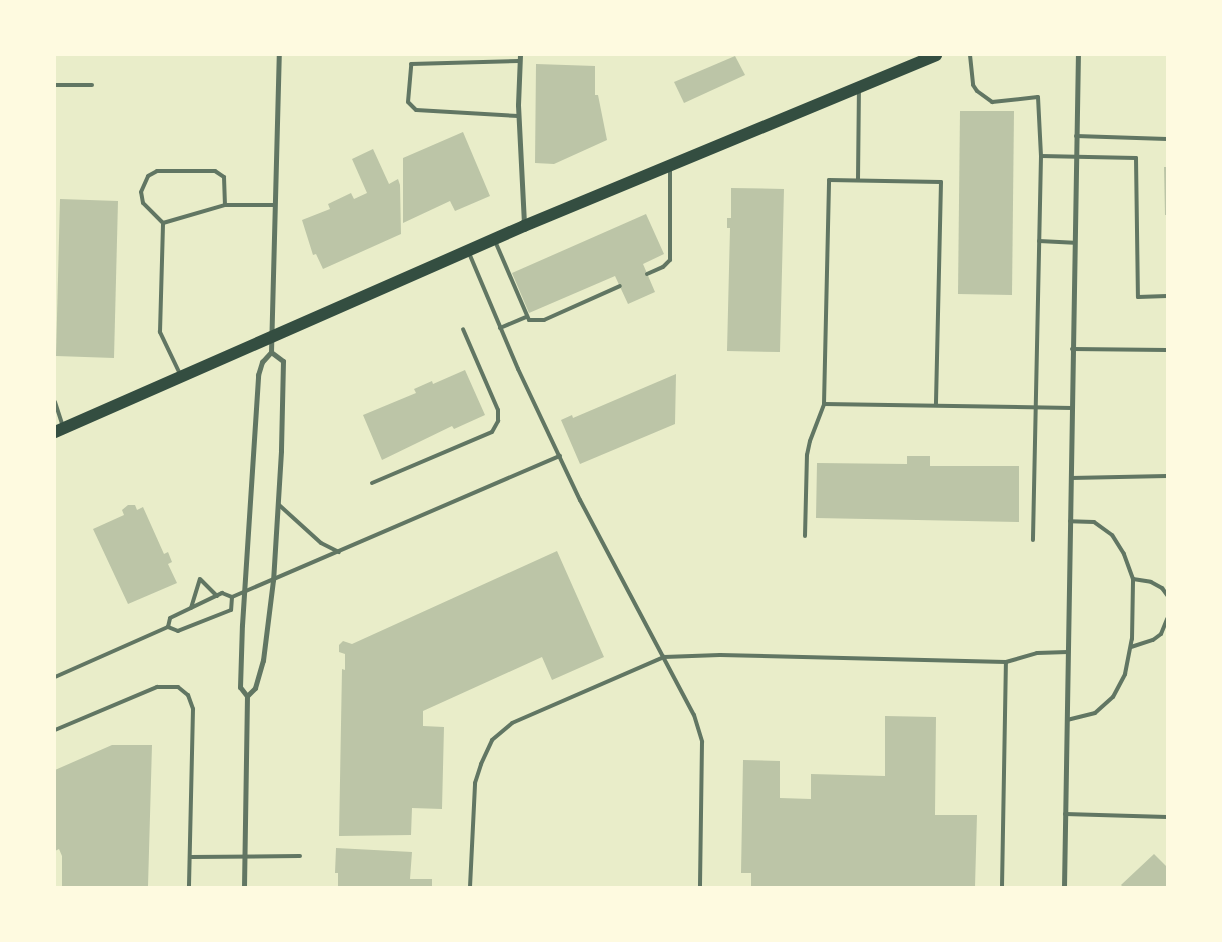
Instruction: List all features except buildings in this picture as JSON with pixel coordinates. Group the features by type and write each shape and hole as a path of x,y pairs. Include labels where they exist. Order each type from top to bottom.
{"main road":[{"path":"60,430 524,226 936,55"}],"street":[{"path":"244,887 247,696 240,687 258,375 262,362 271,352 272,337 279,55"},
{"path":"1064,887 1078,55"},
{"path":"520,58 518,116 524,226"},
{"path":"247,696 255,688 263,660 273,580 278,504 283,361 271,352"}],"lane":[{"path":"970,55 973,85 977,92 992,102 1038,97 1041,156 1033,540"},
{"path":"518,116 416,110 408,102 411,64 520,58"},
{"path":"55,85 92,85"},
{"path":"858,180 860,87"},
{"path":"1076,136 1167,139"},
{"path":"1041,156 1136,158 1138,296 1167,296"},
{"path":"647,274 663,267 670,260 670,166"},
{"path":"181,377 160,332 163,223 143,203 141,192 148,176 157,171 215,171 224,177 225,204"},
{"path":"805,536 807,455 810,441 824,404 829,180 941,182 936,405"},
{"path":"163,223 225,204 275,205"},
{"path":"494,239 526,317 534,321 544,320 620,286"},
{"path":"1039,241 1074,243"},
{"path":"468,251 500,328 587,514 694,715 702,742 700,887"},
{"path":"500,328 526,317"},
{"path":"372,483 492,432 498,421 498,410 463,329"},
{"path":"1072,349 1167,350"},
{"path":"55,402 60,430"},
{"path":"824,404 1072,408"},
{"path":"168,628 170,618 222,593 232,597 560,456"},
{"path":"1071,478 1167,476"},
{"path":"278,504 321,543 339,552"},
{"path":"1067,720 1095,713 1113,697 1125,674 1131,647 1133,579 1124,554 1112,535 1094,522 1070,521"},
{"path":"191,608 200,579 217,596"},
{"path":"1133,579 1150,582 1162,588 1167,595"},
{"path":"55,677 168,628 178,631 231,610 232,597"},
{"path":"1131,647 1154,640 1161,634 1167,619"},
{"path":"470,887 475,783 492,740 512,723 664,657 720,655 1006,662 1037,653 1068,652"},
{"path":"1002,887 1006,662"},
{"path":"55,730 157,687 172,686 184,690 191,700 193,709 189,887"},
{"path":"1065,814 1167,817"},
{"path":"190,856 300,856"}]}
